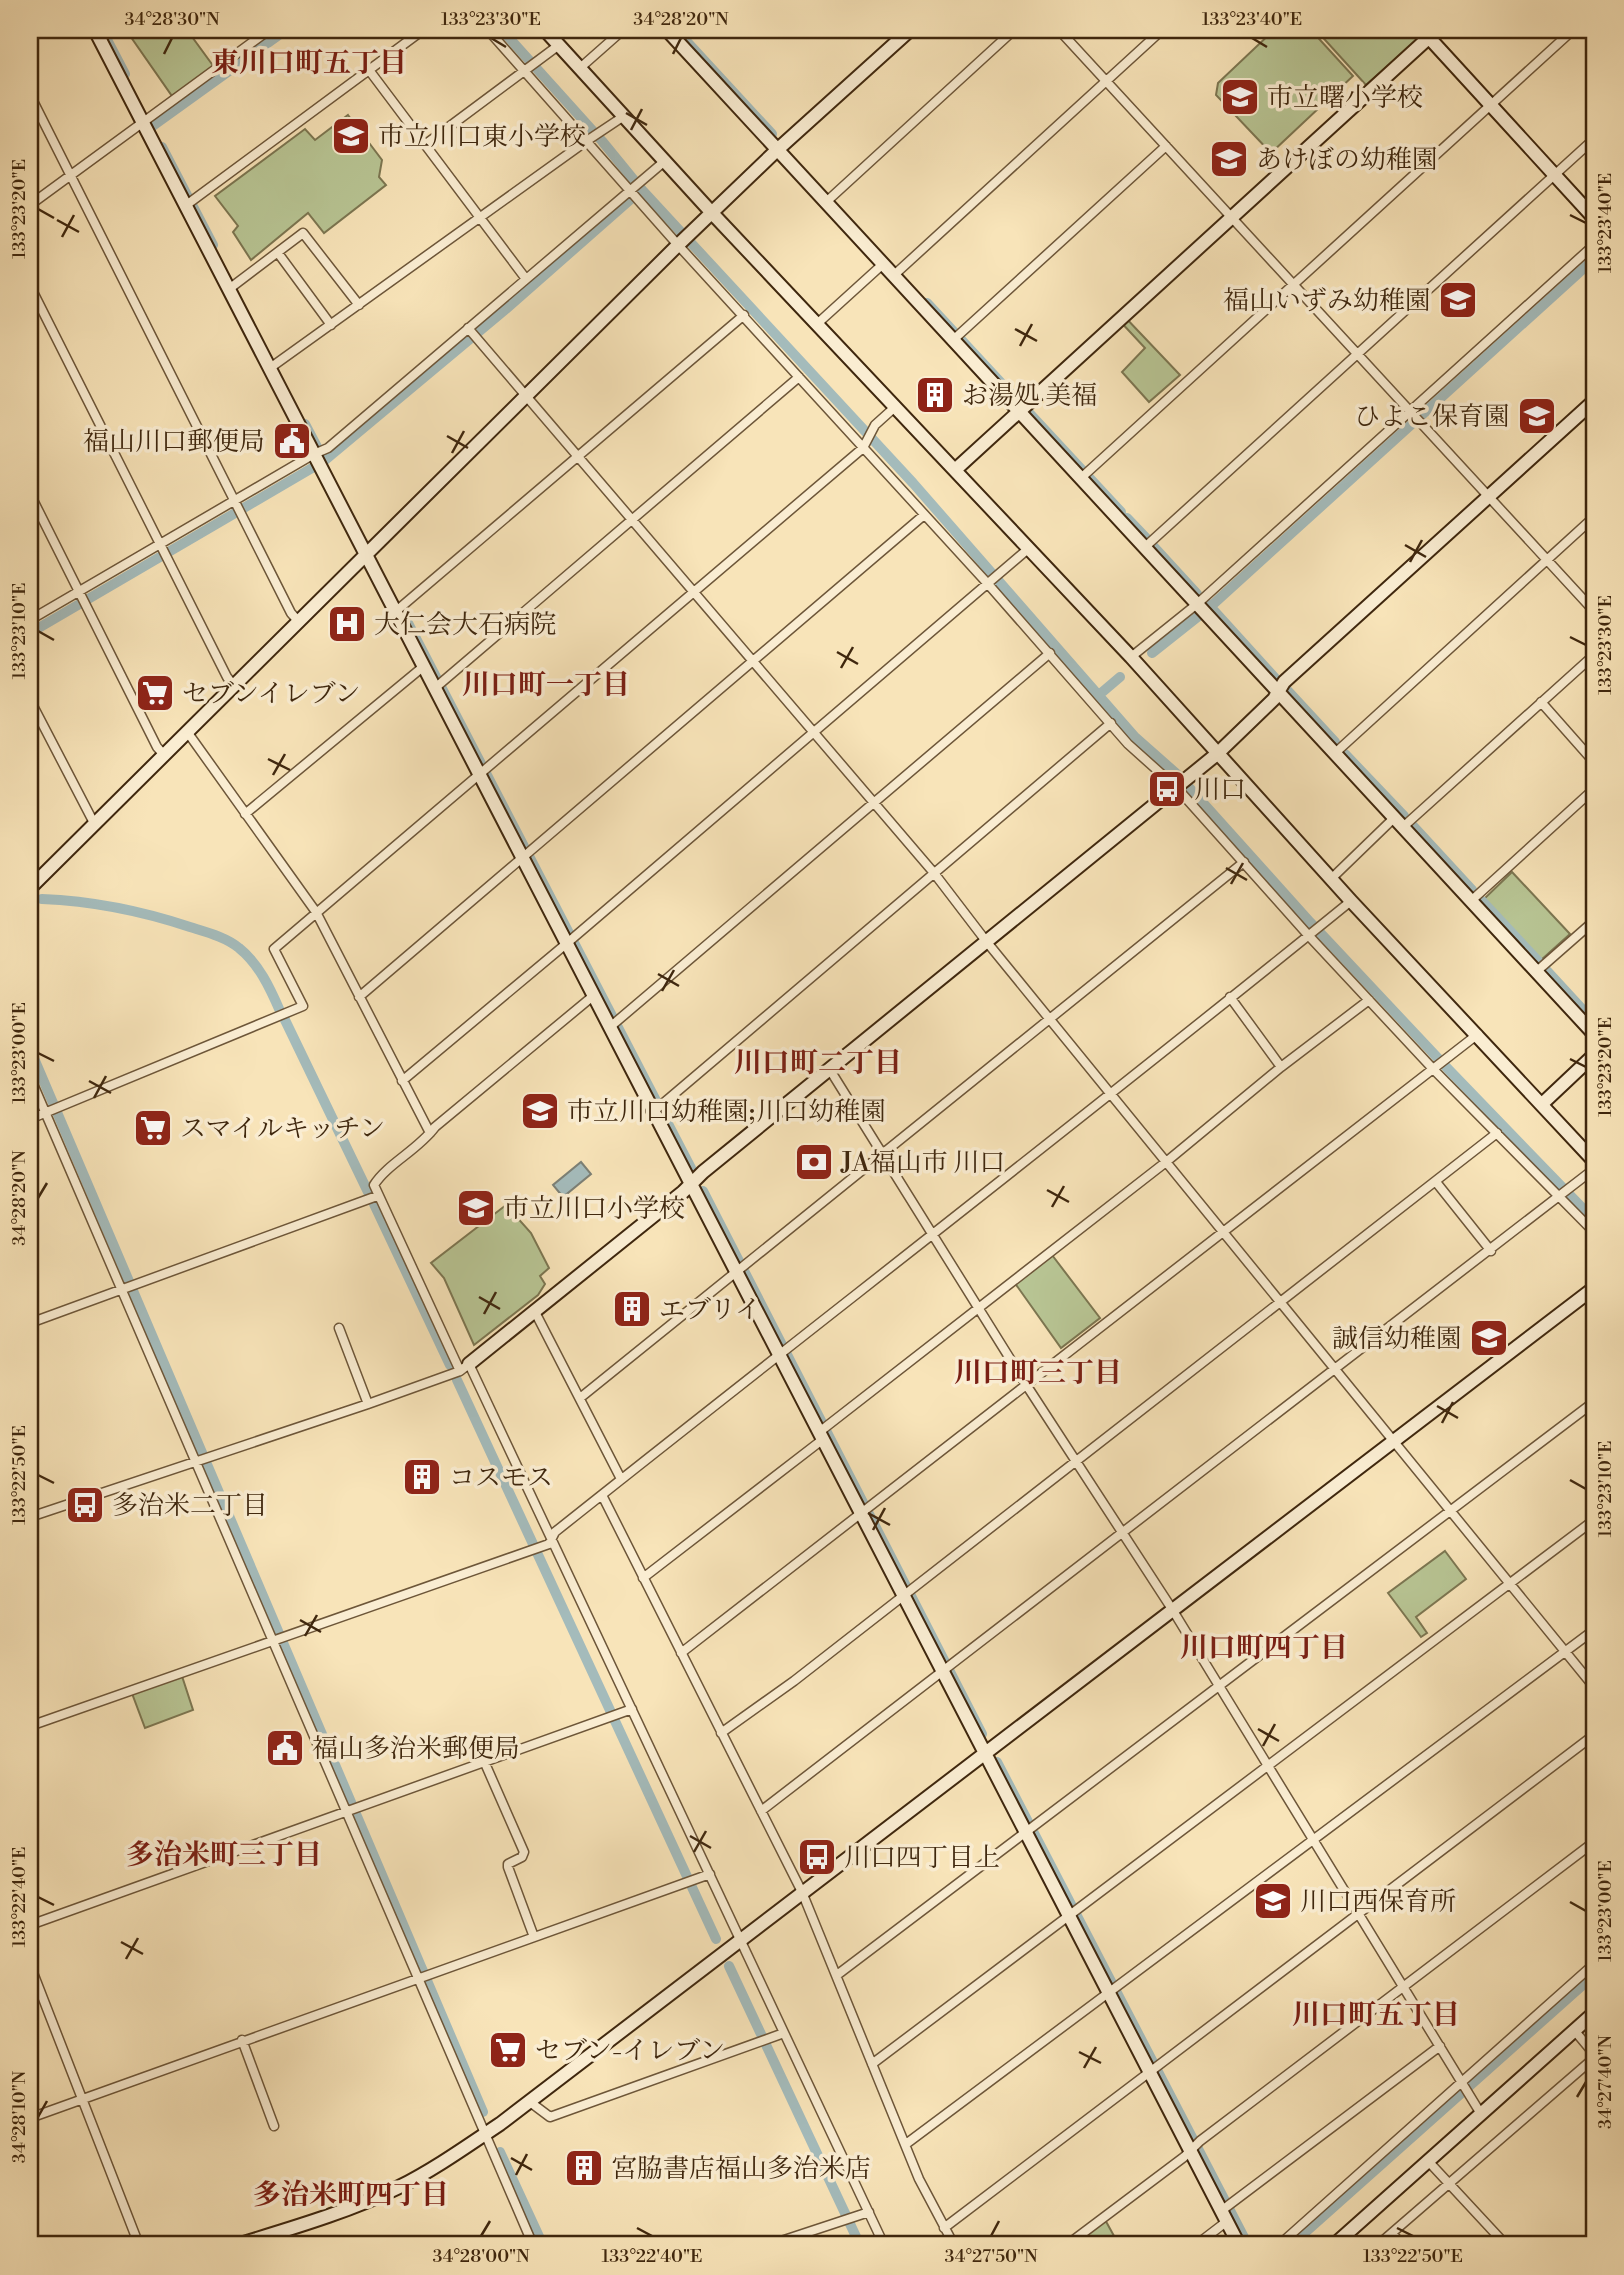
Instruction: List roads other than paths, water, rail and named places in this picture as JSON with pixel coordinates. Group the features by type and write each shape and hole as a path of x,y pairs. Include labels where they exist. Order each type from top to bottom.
{"street":[{"path":"113,30 97,35 1239,2245"},
{"path":"30,205 269,30"},
{"path":"185,206 423,30"},
{"path":"488,30 585,142 1050,653 1128,744 1183,782 1244,862 1309,936 1434,1070 1594,1232"},
{"path":"545,30 712,212 1131,657 1351,901 1594,1161"},
{"path":"580,68 623,30"},
{"path":"667,30 1594,1034"},
{"path":"32,884 165,756 692,231 910,30"},
{"path":"825,202 1014,30"},
{"path":"1059,30 1594,611"},
{"path":"893,275 1162,30"},
{"path":"1081,478 1573,30"},
{"path":"955,470 1429,32 1594,218"},
{"path":"426,144 559,45"},
{"path":"369,70 526,279"},
{"path":"30,95 291,613 299,622"},
{"path":"270,368 624,116"},
{"path":"1145,547 1594,139"},
{"path":"952,341 1166,146"},
{"path":"30,620 236,501 316,459 526,279 632,193 645,177 666,160"},
{"path":"229,289 303,233 359,305"},
{"path":"1131,657 1202,609 1594,245"},
{"path":"278,253 331,325"},
{"path":"818,323 883,264"},
{"path":"30,286 166,558 227,677 234,685"},
{"path":"395,612 744,315"},
{"path":"468,328 934,873 986,941 1594,1686"},
{"path":"435,688 799,377"},
{"path":"30,1517 368,1404 465,1367 1217,754 1274,699 1284,682 1594,401"},
{"path":"30,1119 303,1006 274,949 863,448 875,425 895,407"},
{"path":"30,494 157,747 165,756"},
{"path":"359,997 925,515"},
{"path":"1334,754 1594,517"},
{"path":"402,1081 1028,549"},
{"path":"610,1027 1050,653"},
{"path":"1332,878 1594,655"},
{"path":"246,814 424,666"},
{"path":"30,700 95,825"},
{"path":"1541,702 1594,761"},
{"path":"653,1112 1111,723"},
{"path":"188,733 316,912 430,1133"},
{"path":"1472,900 1594,789"},
{"path":"580,1398 1244,862"},
{"path":"30,1726 549,1544 555,1532 601,1495 933,1235 1351,901"},
{"path":"1537,971 1594,921"},
{"path":"593,996 430,1133 428,1138 374,1185 377,1196 552,1538 884,2245"},
{"path":"1230,998 1281,1068"},
{"path":"643,1578 1369,1000"},
{"path":"681,1653 1478,1034"},
{"path":"1542,1104 1594,1055"},
{"path":"830,1070 978,1309 1172,1609 1482,2114"},
{"path":"30,1077 51,1110 422,1976 484,2135 533,2245"},
{"path":"721,1733 756,1710 903,1597 1497,1133"},
{"path":"761,1811 1594,1169"},
{"path":"1436,1182 1491,1251"},
{"path":"30,1323 377,1196"},
{"path":"237,2245 352,2208 388,2192 484,2135 1594,1288"},
{"path":"534,1310 621,1479"},
{"path":"339,1328 368,1404"},
{"path":"837,1975 1594,1402"},
{"path":"601,1495 802,1892 919,2179 954,2245"},
{"path":"872,2064 1594,1520"},
{"path":"906,2144 1594,1630"},
{"path":"30,1925 632,1709"},
{"path":"944,2228 1594,1735"},
{"path":"484,1761 524,1852 522,1857 508,1864 508,1867 534,1937"},
{"path":"1066,2245 1594,1842"},
{"path":"30,2118 710,1874"},
{"path":"1279,2245 1594,1964"},
{"path":"30,1965 139,2245"},
{"path":"1334,2245 1594,2013"},
{"path":"1378,2245 1594,2056 1574,2031"},
{"path":"530,2102 550,2117 784,2033"},
{"path":"242,2040 274,2126"},
{"path":"1196,2245 1224,2216 1440,2046"},
{"path":"1429,2162 1506,2245"},
{"path":"769,2245 791,2242 869,2212"},
{"path":"1392,2233 1402,2245"}],"water":[{"path":"581,1162 591,1174 563,1197 553,1185"}],"waterway":[{"path":"102,30 125,74"},
{"path":"150,123 279,30"},
{"path":"502,30 602,141 642,190 913,483 1135,737 1178,775 1310,922 1594,1220"},
{"path":"676,30 772,134"},
{"path":"162,147 213,245"},
{"path":"30,633 324,461 506,309 640,191"},
{"path":"1152,653 1210,607 1594,259"},
{"path":"927,303 1121,512"},
{"path":"305,424 324,460"},
{"path":"1127,518 1147,539"},
{"path":"1153,546 1197,594"},
{"path":"1208,604 1276,679"},
{"path":"408,623 691,1168"},
{"path":"1100,694 1120,677"},
{"path":"1286,689 1335,742"},
{"path":"1345,754 1404,816"},
{"path":"1413,826 1472,890"},
{"path":"42,899 80,902 136,912 222,938 234,944 252,961 268,985 280,1011"},
{"path":"1482,901 1538,961"},
{"path":"1547,971 1594,1022"},
{"path":"285,1020 368,1192"},
{"path":"30,1049 483,2112"},
{"path":"703,1191 982,1734"},
{"path":"374,1204 450,1365"},
{"path":"457,1380 716,1939"},
{"path":"997,1762 1248,2245"},
{"path":"729,1966 860,2245"},
{"path":"1291,2245 1594,1975"},
{"path":"500,2152 543,2245"}],"place":[{"name":"市立曙小学校","path":"1240,97"},
{"name":"市立川口東小学校","path":"351,136"},
{"name":"あけぼの幼稚園","path":"1229,159"},
{"name":"福山いずみ幼稚園","path":"1458,300"},
{"name":"お湯処 美福","path":"935,395"},
{"name":"ひよこ保育園","path":"1537,416"},
{"name":"福山川口郵便局","path":"292,441"},
{"name":"大仁会大石病院","path":"347,624"},
{"name":"セブンイレブン","path":"155,693"},
{"name":"川口","path":"1167,789"},
{"name":"市立川口幼稚園;川口幼稚園","path":"540,1111"},
{"name":"スマイルキッチン","path":"153,1128"},
{"name":"JA福山市 川口","path":"814,1162"},
{"name":"市立川口小学校","path":"476,1208"},
{"name":"エブリイ","path":"632,1309"},
{"name":"誠信幼稚園","path":"1489,1338"},
{"name":"コスモス","path":"422,1477"},
{"name":"多治米二丁目","path":"85,1505"},
{"name":"福山多治米郵便局","path":"285,1748"},
{"name":"川口四丁目上","path":"817,1857"},
{"name":"川口西保育所","path":"1273,1901"},
{"name":"セブン-イレブン","path":"508,2050"},
{"name":"宮脇書店福山多治米店","path":"584,2168"}],"district":[{"name":"東川口町五丁目","path":"309,62"},
{"name":"川口町一丁目","path":"546,684"},
{"name":"川口町二丁目","path":"818,1062"},
{"name":"川口町三丁目","path":"1038,1372"},
{"name":"川口町四丁目","path":"1264,1647"},
{"name":"多治米町三丁目","path":"224,1854"},
{"name":"川口町五丁目","path":"1376,2014"},
{"name":"多治米町四丁目","path":"351,2194"}]}
